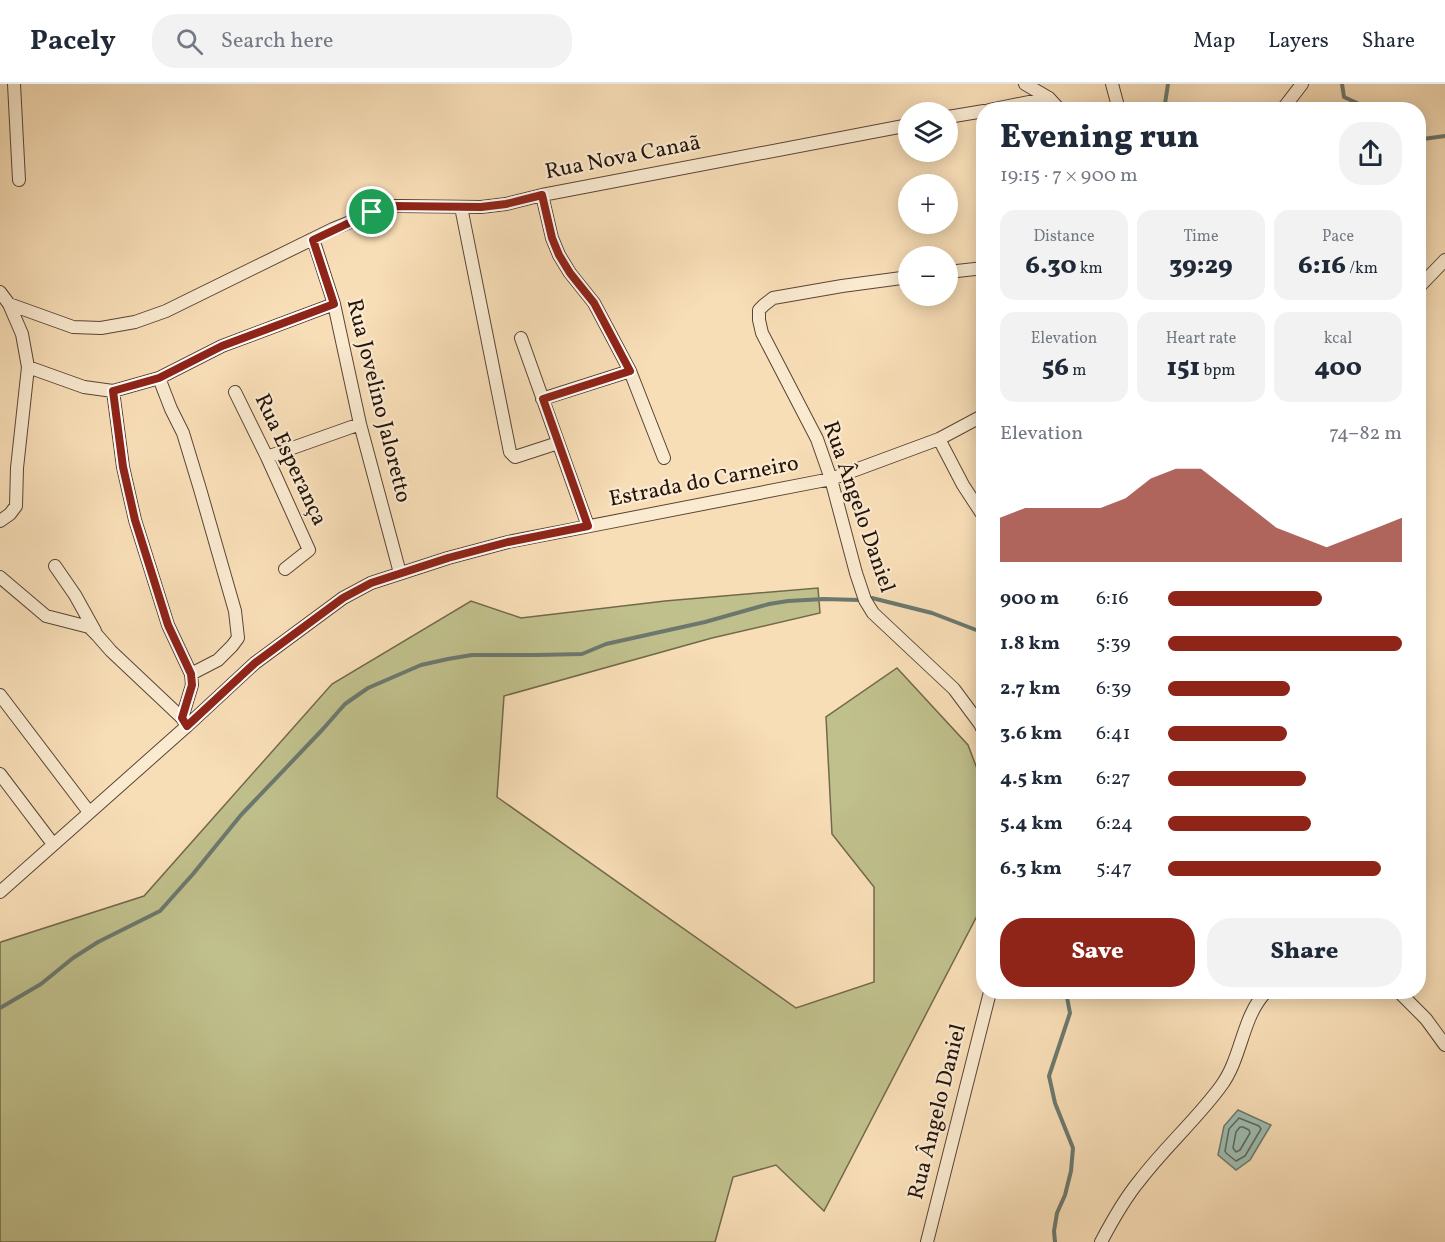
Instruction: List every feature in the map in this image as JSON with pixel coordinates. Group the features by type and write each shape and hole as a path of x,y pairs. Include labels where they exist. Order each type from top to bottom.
{"street":[{"path":"14,84 19,180"},
{"path":"1025,84 1053,102"},
{"path":"1112,84 1117,102"},
{"path":"1288,102 1302,84"},
{"path":"1029,102 1049,98"},
{"path":"958,115 976,112"},
{"name":"Rua Nova Canaã","path":"9,304 74,327 101,328 135,322 166,311 372,212 391,206 481,207 506,204 542,195 898,127"},
{"path":"542,195 552,238 559,255 594,303 630,371 664,458"},
{"path":"461,207 510,452 515,457 558,443"},
{"name":"Rua Jovelino Jaloretto","path":"313,240 334,304 360,424 400,573"},
{"path":"1426,280 1445,260"},
{"path":"958,271 976,269"},
{"name":"Rua Ângelo Daniel","path":"898,279 773,298 759,310 759,320 762,333 817,439 831,479 865,600 873,613 954,689 976,719"},
{"path":"0,292 9,304 22,334 28,367 17,468 16,506 0,521"},
{"path":"28,367 84,387 113,391 159,378 222,346 334,304"},
{"path":"521,338 588,526"},
{"path":"543,399 630,371"},
{"path":"159,378 183,433 235,611 238,638 218,660 191,674"},
{"path":"113,391 123,467 135,520 168,625 191,674 192,685 185,722"},
{"name":"Rua Esperança","path":"235,392 309,550 285,569"},
{"name":"Estrada do Carneiro","path":"0,892 185,722 255,663 343,598 371,583 508,542 831,479 939,438 976,419"},
{"path":"267,457 360,424"},
{"path":"939,438 976,505"},
{"path":"55,566 98,635 111,651 185,722"},
{"path":"0,577 46,616 89,627 98,635"},
{"path":"0,695 89,812"},
{"path":"0,774 53,844"},
{"name":"Rua Ângelo Daniel","path":"927,1242 988,999"},
{"path":"1101,1242 1139,1181 1222,1084 1240,1049 1255,1006 1260,999"},
{"path":"1407,999 1426,1019 1445,1045"}],"green space":[{"path":"818,588 820,613 712,638 504,696 497,797 796,1008 874,982 874,887 832,834 826,717 897,668 968,745 976,766 976,918 824,1211 776,1165 733,1177 715,1242 0,1242 1,942 144,896 332,684 471,601 521,618 665,601"}],"water":[{"path":"1238,1110 1271,1125 1250,1160 1236,1170 1218,1155 1224,1126"}],"waterway":[{"path":"1165,102 1168,84"},
{"path":"1342,84 1344,97 1355,102"},
{"path":"1426,139 1445,136"},
{"path":"872,598 932,613 976,630"},
{"path":"0,1008 41,984 73,958 98,942 160,911 241,815 345,704 368,688 421,665 448,659 472,655 582,654 606,644 705,622 769,604 824,599 859,600"},
{"path":"1055,1242 1057,1213 1065,1195 1071,1171 1073,1148 1055,1103 1049,1076 1070,1013 1067,999"}],"route":[{"path":"542,195 552,238 559,255 594,303 630,371 543,399 588,526 508,542 448,558 371,583 343,598 255,663 187,726 182,718 192,685 191,674 168,625 135,520 123,467 113,391 159,378 222,346 334,304 313,240 372,212 391,206 493,206 542,195"}]}
